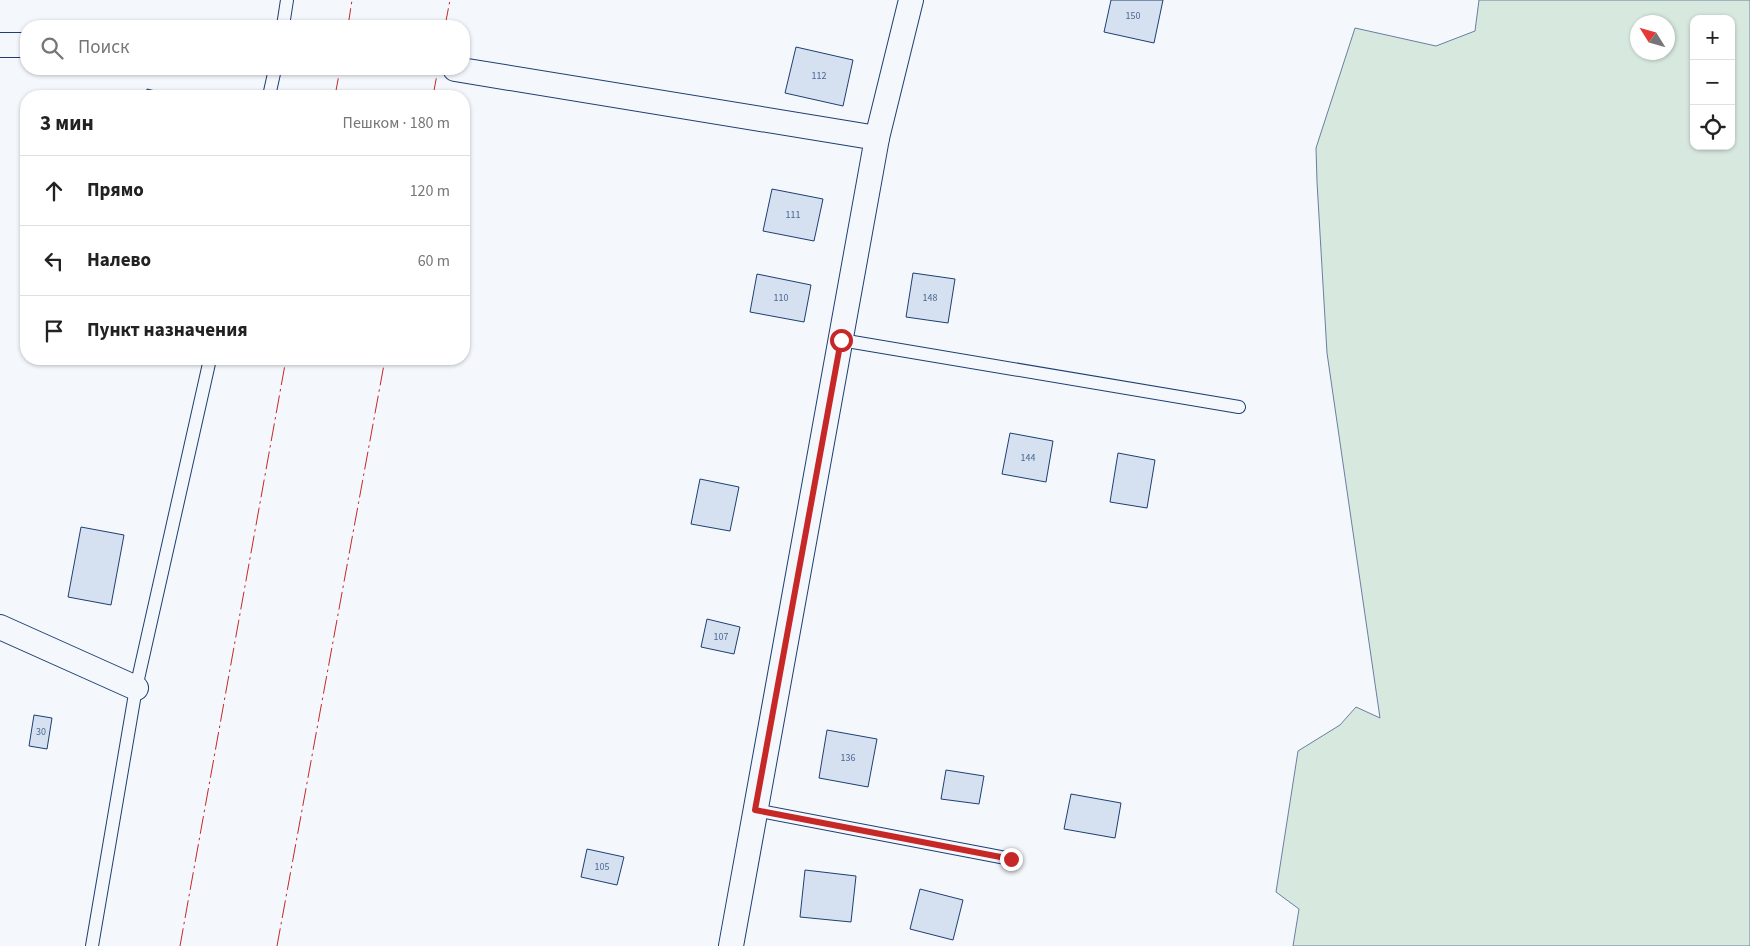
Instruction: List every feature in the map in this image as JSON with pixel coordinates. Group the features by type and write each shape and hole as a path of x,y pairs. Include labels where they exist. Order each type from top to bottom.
{"street":[{"path":"731,946 877,138 911,0"},
{"path":"0,45 20,45"},
{"path":"470,71 877,138"},
{"path":"0,626 136,688"}],"lane":[{"path":"284,20 287,0"},
{"path":"270,90 274,75"},
{"path":"841,340 1239,407"},
{"path":"92,946 136,688 209,365"},
{"path":"755,810 1011,859"}],"shaded area":[{"path":"1479,0 1750,0 1750,946 1293,946 1299,909 1276,892 1298,751 1340,725 1356,707 1380,718 1327,353 1316,148 1355,28 1436,46 1475,31"}],"building":[{"path":"1111,0 1163,0 1154,43 1104,32"},
{"path":"796,47 853,60 843,106 785,93"},
{"path":"772,189 823,199 814,241 763,231"},
{"path":"913,273 955,279 948,323 906,317"},
{"path":"757,274 811,285 804,322 750,312"},
{"path":"1010,433 1053,441 1046,482 1002,474"},
{"path":"1118,453 1155,460 1147,508 1110,502"},
{"path":"700,479 739,487 730,531 691,524"},
{"path":"81,527 124,535 111,605 68,597"},
{"path":"707,619 740,627 734,654 701,647"},
{"path":"34,715 52,718 47,749 29,746"},
{"path":"827,730 877,739 868,787 819,778"},
{"path":"946,770 984,776 979,804 941,799"},
{"path":"1071,794 1121,803 1115,838 1064,829"},
{"path":"587,849 624,857 617,885 581,877"},
{"path":"805,870 856,876 851,922 800,917"},
{"path":"920,889 963,900 953,940 910,929"}],"power":[{"path":"349,20 352,0"},
{"path":"446,20 450,0"},
{"path":"336,90 339,75"},
{"path":"434,90 437,75"},
{"path":"180,946 285,365"},
{"path":"277,946 384,365"}],"route":[{"path":"841,340 755,810 1011,859"}]}
